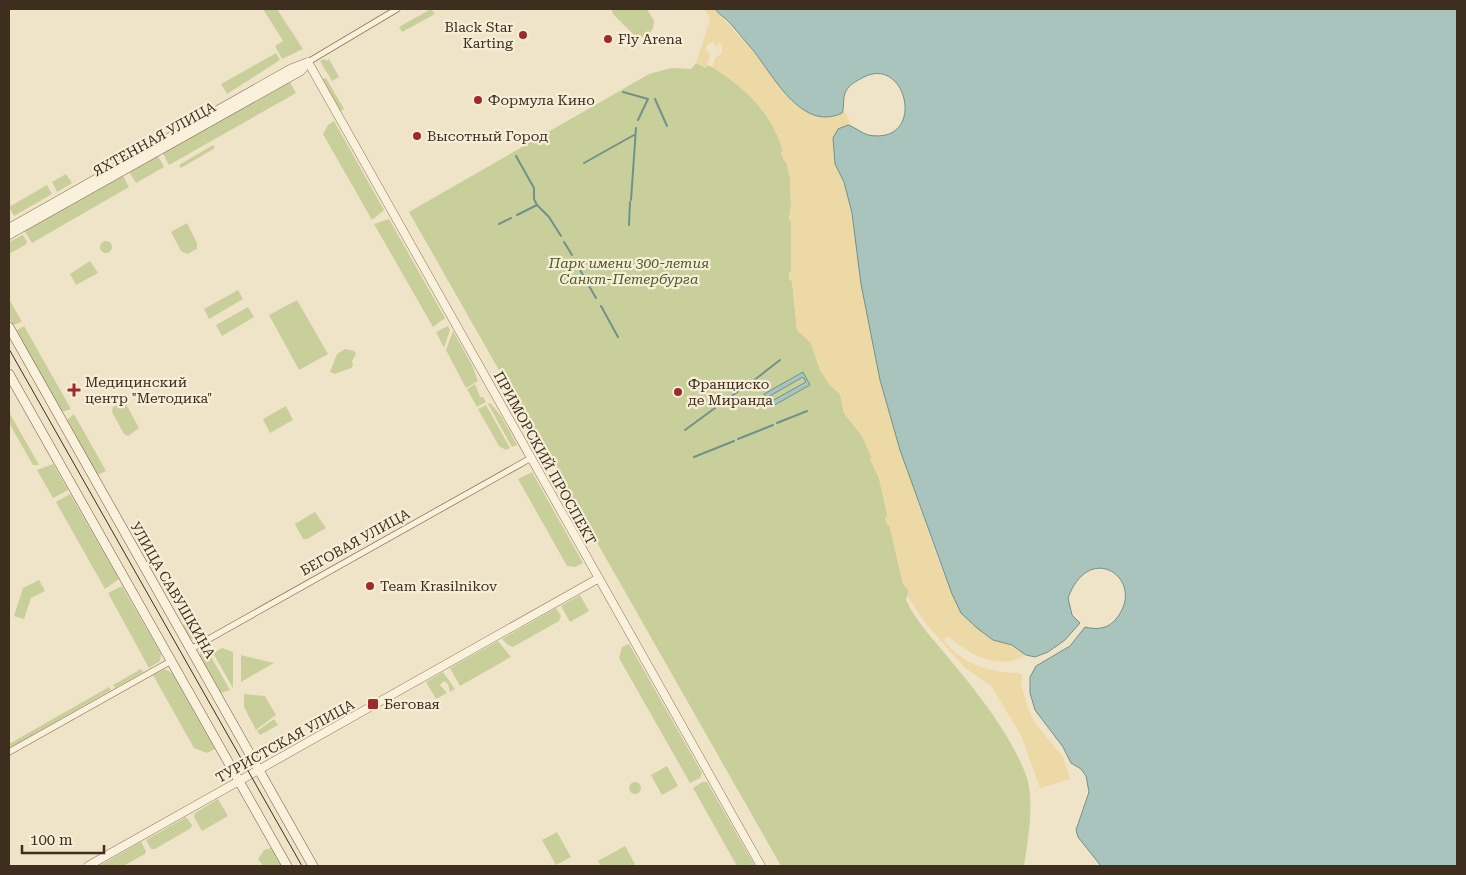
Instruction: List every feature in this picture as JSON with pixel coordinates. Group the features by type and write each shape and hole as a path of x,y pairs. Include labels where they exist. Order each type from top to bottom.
{"main road":[{"name":"УЛИЦА САВУШКИНА","path":"9,327 314,866"},
{"path":"9,374 287,866"}],"street":[{"name":"ЯХТЕННАЯ УЛИЦА","path":"9,228 290,69 308,62 397,9"},
{"name":"ЯХТЕННАЯ УЛИЦА","path":"9,234 301,71 308,62"},
{"name":"ПРИМОРСКИЙ ПРОСПЕКТ","path":"308,62 761,866"},
{"name":"БЕГОВАЯ УЛИЦА","path":"191,649 531,458"},
{"name":"ТУРИСТСКАЯ УЛИЦА","path":"88,866 599,578"},
{"path":"9,752 171,661"}],"green space":[{"path":"263,9 277,9 303,49 282,59 275,46 283,41"},
{"path":"431,9 435,14 402,32 399,27"},
{"path":"611,9 647,9 654,21 652,31 644,37 637,38 613,14"},
{"path":"276,53 280,60 227,94 221,84"},
{"path":"324,59 326,61 329,59 339,77 332,81 320,61"},
{"name":"Парк имени 300-летия Санкт-Петербурга","path":"696,63 706,68 707,65 712,67 746,92 764,113 778,137 790,178 791,272 789,272 789,280 792,280 797,330 811,343 820,370 830,385 840,394 844,413 862,436 872,458 870,459 879,478 903,584 909,591 906,600 910,608 993,715 1020,760 1029,785 1030,796 1029,832 1024,866 781,866 409,212 649,74 671,68 691,69"},
{"path":"326,78 344,109 340,111 322,79"},
{"path":"289,80 296,93 169,165 162,152"},
{"path":"334,121 384,210 372,220 323,134 328,125"},
{"path":"213,145 215,148 181,168 179,165"},
{"path":"157,154 164,167 136,183 129,172"},
{"path":"66,174 72,183 57,192 52,182"},
{"path":"122,174 129,187 32,243 24,230"},
{"path":"47,185 52,194 14,216 9,207"},
{"path":"389,219 445,318 433,327 374,224"},
{"path":"187,223 197,243 197,249 187,254 181,251 171,232"},
{"path":"23,235 27,242 25,245 9,254 9,242"},
{"path":"106,241 112,247 106,253 100,247"},
{"path":"90,261 98,273 76,285 70,274"},
{"path":"238,290 243,299 209,319 204,309"},
{"path":"9,299 22,322 13,325 9,318"},
{"path":"297,300 328,354 299,370 269,315"},
{"path":"248,307 254,317 222,336 216,325"},
{"path":"24,326 71,409 62,412 16,331"},
{"path":"448,326 450,330 444,348 436,332"},
{"path":"453,331 472,365 478,381 466,388 446,350"},
{"path":"345,349 354,351 356,354 352,361 353,366 335,374 330,372 337,354"},
{"path":"475,384 480,397 483,397 486,402 477,407 467,389"},
{"path":"122,402 126,404 139,428 128,436 124,434 112,412 113,407"},
{"path":"490,403 501,416 517,445 512,447 488,404"},
{"path":"486,405 510,448 506,450 499,446 478,409"},
{"path":"286,406 293,420 270,433 263,419"},
{"path":"9,412 39,465 33,465 9,423"},
{"path":"74,414 106,471 97,475 67,420"},
{"path":"53,464 68,490 53,498 37,470"},
{"path":"532,472 583,563 575,567 567,566 518,479"},
{"path":"70,494 119,579 105,589 56,502"},
{"path":"315,512 326,528 307,539 303,539 295,524"},
{"path":"39,580 45,591 31,598 24,619 14,616 23,588"},
{"path":"122,586 161,654 160,661 149,668 108,593"},
{"path":"580,595 589,611 570,622 561,606"},
{"path":"556,608 561,616 559,621 513,647 502,639"},
{"path":"191,621 201,639 191,639 183,625"},
{"path":"498,641 511,657 460,686 450,668"},
{"path":"629,644 702,773 700,778 690,783 619,658 622,647"},
{"path":"205,646 230,690 221,693 200,656 200,650"},
{"path":"222,648 233,652 233,688 213,653"},
{"path":"241,655 274,663 241,682"},
{"path":"141,669 143,672 115,688 113,685"},
{"path":"165,669 172,673 215,749 207,753 194,748 153,675"},
{"path":"443,672 455,689 450,692 448,684 444,681 440,685 447,693 436,699 426,682"},
{"path":"109,687 111,690 9,748 9,744"},
{"path":"244,694 265,696 276,715 256,730 244,707"},
{"path":"274,719 278,725 260,735 257,731"},
{"path":"667,766 678,786 662,795 651,775"},
{"path":"633,782 637,782 641,788 637,794 633,794 629,790 629,786"},
{"path":"702,782 707,782 755,866 737,866 693,788"},
{"path":"218,799 228,816 202,831 194,817 195,813"},
{"path":"186,817 192,825 191,828 155,849 151,849 146,840"},
{"path":"557,832 571,857 556,865 542,840"},
{"path":"141,842 146,851 145,854 123,866 99,866"},
{"path":"625,846 635,864 632,866 601,866 598,861"},
{"path":"271,848 281,866 263,866 258,859 264,850"}],"sand":[{"path":"705,9 715,9 763,63 819,115 833,117 844,110 852,126 848,125 836,133 833,138 835,164 844,182 852,213 880,380 900,450 938,559 961,613 993,640 1012,645 1026,655 1006,662 995,661 985,659 965,649 948,636 944,640 959,655 977,666 1022,675 1021,684 1028,708 1035,723 1063,757 1070,779 1040,788 1021,735 991,686 964,667 926,624 908,597 909,591 903,584 889,525 887,525 885,517 888,516 879,478 870,459 872,458 862,436 844,413 840,394 830,385 820,370 811,343 797,330 792,281 789,280 789,272 791,271 790,178 786,161 784,161 781,152 783,151 772,125 756,102 735,83 712,67 715,58 722,53 722,45 719,42 717,46 714,45 715,41 707,45 706,49 710,56 706,68 696,63 710,20"}],"water":[{"path":"715,9 1457,9 1457,866 1101,866 1078,837 1076,830 1089,792 1086,776 1081,769 1071,763 1063,747 1035,710 1030,693 1030,677 1036,666 1070,646 1085,627 1102,628 1116,619 1124,605 1125,591 1121,580 1112,572 1101,568 1089,571 1078,580 1068,598 1072,615 1080,623 1065,640 1048,652 1035,657 1026,655 1012,645 993,640 977,628 961,613 952,594 900,450 880,380 861,284 852,213 844,182 835,164 833,138 838,129 848,125 868,135 887,135 898,127 904,116 905,102 900,89 891,78 879,74 864,77 852,84 846,91 842,113 827,117 813,115 789,98 752,49"},
{"path":"803,372 810,385 771,407 764,394","holes":["803,377 806,382 770,402 768,397"]}],"waterway":[{"path":"623,92 648,99 638,120"},
{"path":"655,99 667,126"},
{"path":"631,200 636,128"},
{"path":"584,163 634,135"},
{"path":"516,156 534,188 534,199 537,205 549,217 561,236"},
{"path":"629,225 630,202"},
{"path":"517,215 537,205"},
{"path":"499,224 511,218"},
{"path":"564,242 572,255"},
{"path":"576,263 596,298"},
{"path":"601,306 618,337"},
{"path":"753,381 780,360"},
{"path":"720,405 749,383"},
{"path":"685,430 715,408"},
{"path":"777,423 807,411"},
{"path":"738,439 773,425"},
{"path":"694,457 734,441"}],"tram line":[{"path":"9,349 302,866"}],"place":[{"name":"Black Star Karting","path":"523,35"},
{"name":"Fly Arena","path":"608,39"},
{"name":"Формула Кино","path":"478,100"},
{"name":"Высотный Город","path":"417,136"},
{"name":"Медицинский центр \"Методика\"","path":"74,390"},
{"name":"Франциско де Миранда","path":"678,392"},
{"name":"Team Krasilnikov","path":"370,586"},
{"name":"Беговая","path":"373,704"}]}
